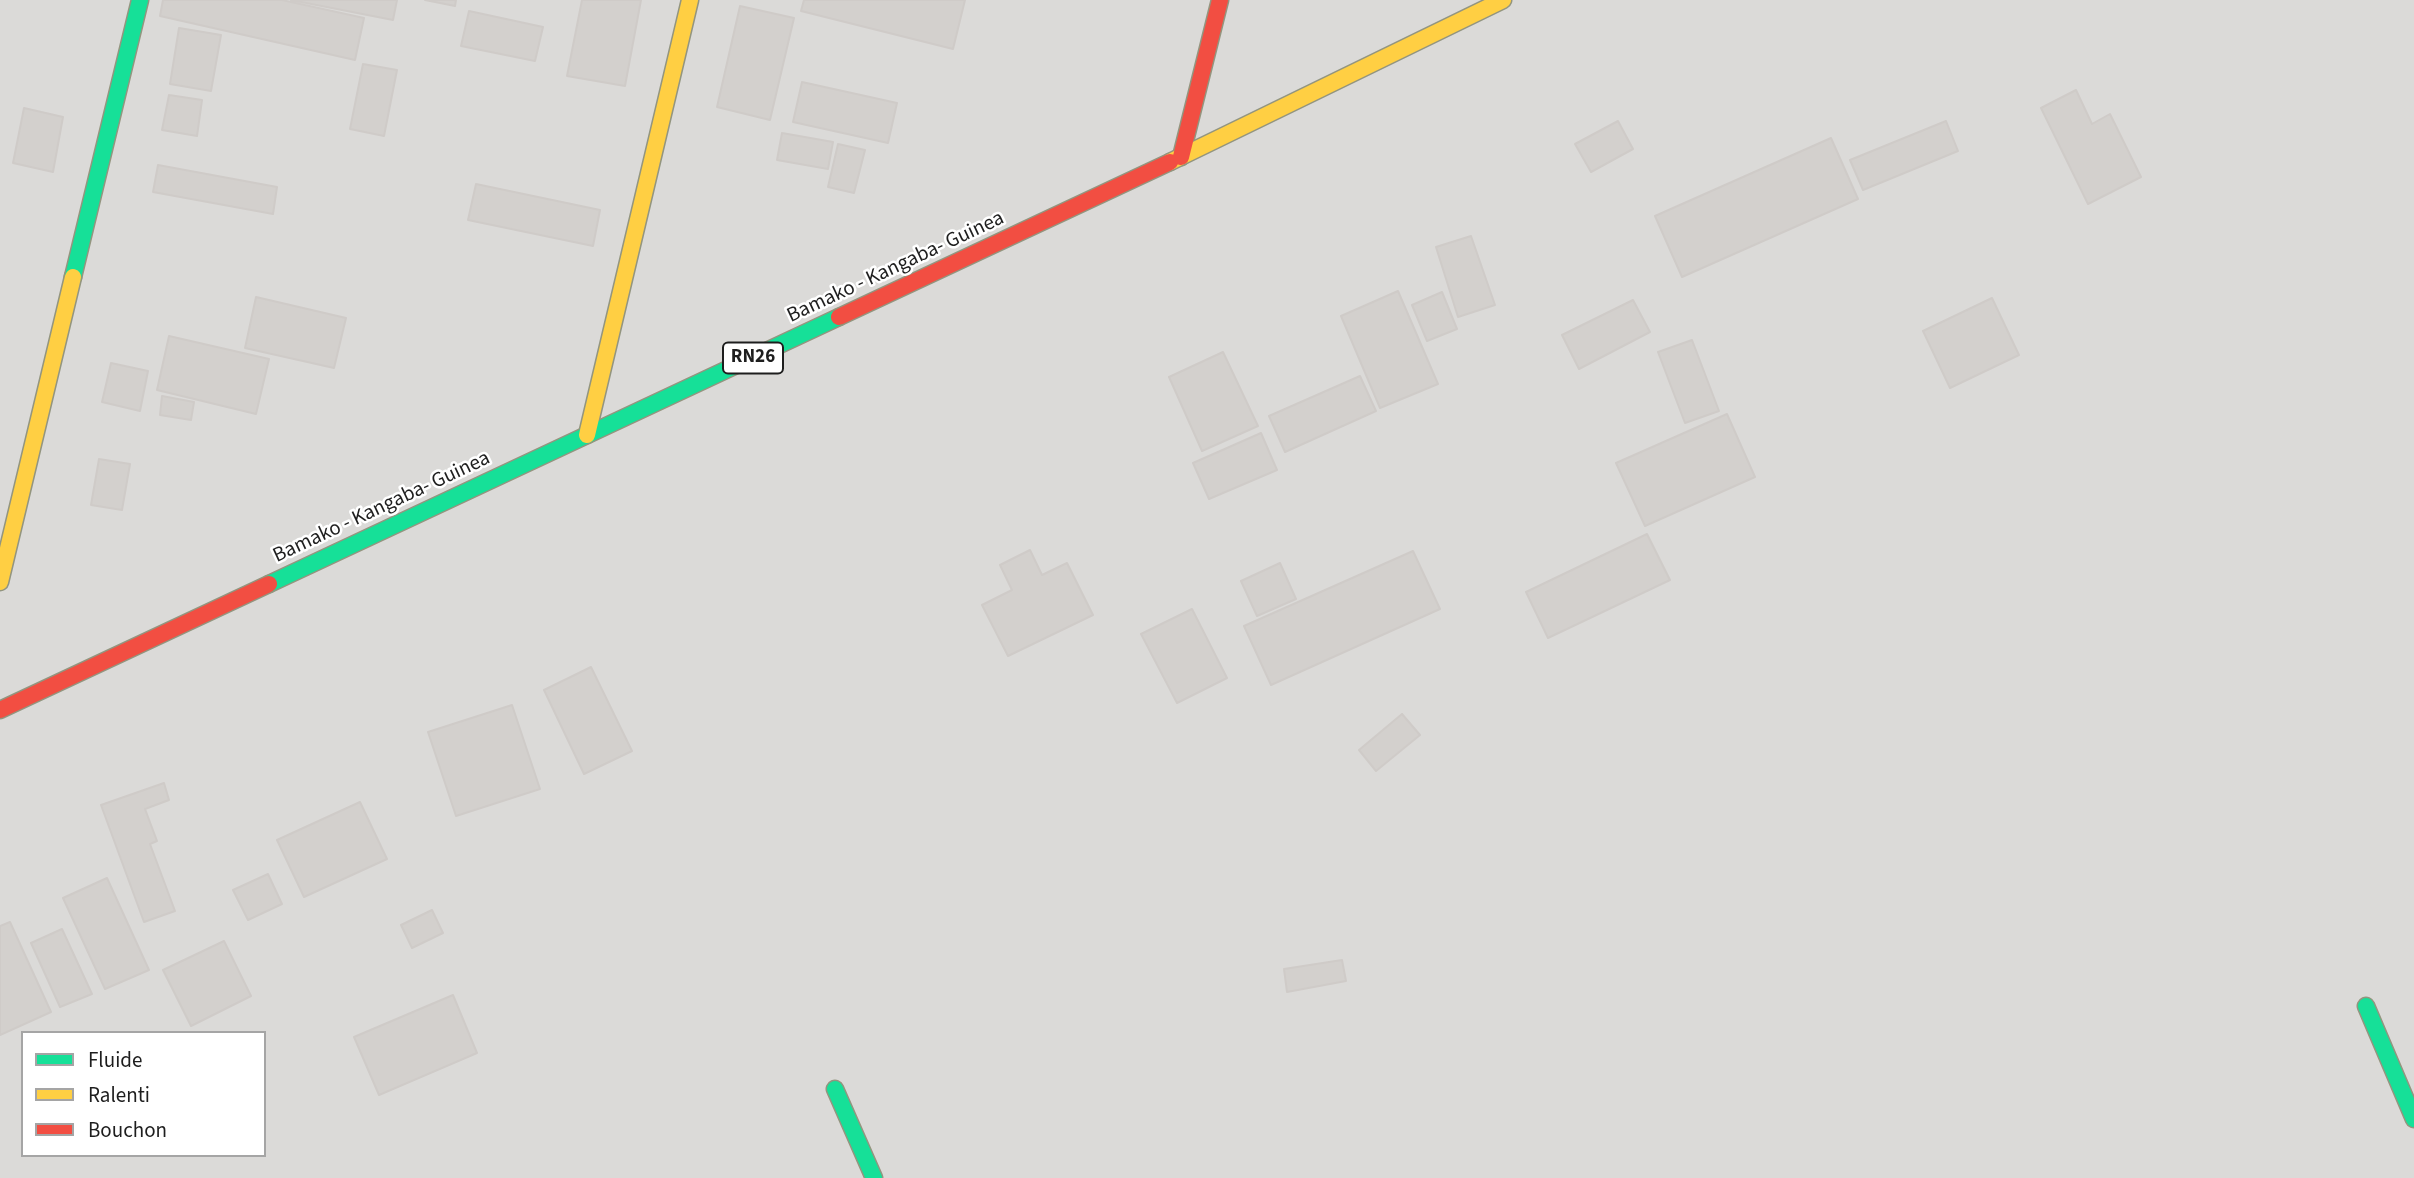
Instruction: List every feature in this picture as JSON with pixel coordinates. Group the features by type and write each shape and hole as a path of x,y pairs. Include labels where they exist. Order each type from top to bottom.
{"main road":[{"path":"0,582 140,0"},
{"path":"587,435 690,0"},
{"path":"1181,158 1220,0"},
{"name":"Bamako - Kangaba- Guinea","path":"0,710 1181,158 1503,0"},
{"path":"2366,1006 2414,1119"},
{"path":"835,1089 874,1178"}],"shaded area":[{"path":"0,0 2414,0 2414,1178 0,1178"}],"building":[{"path":"163,0 282,0 364,18 355,60 160,16"},
{"path":"291,0 397,0 393,20"},
{"path":"425,0 456,0 455,6"},
{"path":"582,0 641,0 625,86 567,76"},
{"path":"804,0 965,0 953,49 801,11"},
{"path":"740,6 794,18 770,120 717,107"},
{"path":"469,11 543,27 535,61 461,46"},
{"path":"179,28 221,35 211,91 170,84"},
{"path":"363,64 397,70 384,136 350,129"},
{"path":"802,82 897,103 888,143 793,122"},
{"path":"2076,90 2092,124 2110,114 2141,177 2088,204 2041,108"},
{"path":"169,95 202,100 197,136 162,130"},
{"path":"24,108 63,117 53,172 13,163"},
{"path":"1618,121 1633,149 1591,172 1575,144"},
{"path":"1946,121 1958,151 1863,190 1850,160"},
{"path":"782,133 833,142 828,169 777,160"},
{"path":"1831,138 1858,199 1682,277 1655,216"},
{"path":"838,144 865,150 854,193 828,187"},
{"path":"158,165 277,187 273,214 153,192"},
{"path":"476,184 600,210 593,246 468,220"},
{"path":"1471,236 1495,305 1458,317 1436,247"},
{"path":"1398,291 1438,384 1380,408 1341,316"},
{"path":"1442,292 1457,329 1427,341 1412,305"},
{"path":"256,297 346,318 334,368 245,348"},
{"path":"1992,298 2019,355 1950,388 1923,331"},
{"path":"1633,300 1650,332 1579,369 1562,335"},
{"path":"169,336 269,359 256,414 157,390"},
{"path":"1692,340 1719,411 1685,423 1658,352"},
{"path":"1223,352 1258,426 1202,451 1169,377"},
{"path":"111,363 148,371 140,411 102,402"},
{"path":"1360,376 1376,411 1285,452 1269,416"},
{"path":"162,396 194,402 191,420 160,415"},
{"path":"1727,414 1755,477 1645,526 1616,463"},
{"path":"1261,433 1277,470 1209,499 1193,463"},
{"path":"99,459 130,464 122,510 91,505"},
{"path":"1647,534 1670,580 1548,638 1526,592"},
{"path":"1030,550 1042,575 1067,563 1093,615 1008,656 982,605 1012,590 1000,565"},
{"path":"1413,551 1440,609 1271,685 1244,626"},
{"path":"1280,563 1296,599 1257,616 1241,581"},
{"path":"1192,609 1227,678 1177,703 1141,634"},
{"path":"591,667 632,751 584,774 544,690"},
{"path":"512,705 540,789 456,816 428,732"},
{"path":"1402,714 1420,735 1376,771 1359,750"},
{"path":"164,783 169,800 145,809 157,841 150,844 175,911 144,922 101,805"},
{"path":"360,802 387,859 304,897 277,840"},
{"path":"268,874 282,904 248,920 233,890"},
{"path":"107,878 149,970 105,989 63,898"},
{"path":"432,910 443,933 412,948 401,925"},
{"path":"10,922 51,1012 0,1035 0,926"},
{"path":"62,929 92,994 60,1007 31,943"},
{"path":"224,941 251,996 191,1026 163,970"},
{"path":"1342,960 1346,981 1287,992 1284,969"},
{"path":"453,995 477,1053 379,1095 354,1037"}],"traffic: fast":[{"path":"73,277 140,0"},
{"path":"269,584 839,317"},
{"path":"2366,1006 2414,1119"},
{"path":"835,1089 874,1178"}],"traffic: slow":[{"path":"587,435 690,0"},
{"path":"1170,162 1503,0"},
{"path":"0,582 73,277"}],"traffic: jam":[{"path":"1181,157 1220,0"},
{"path":"839,317 1170,162"},
{"path":"0,710 269,584"}]}
